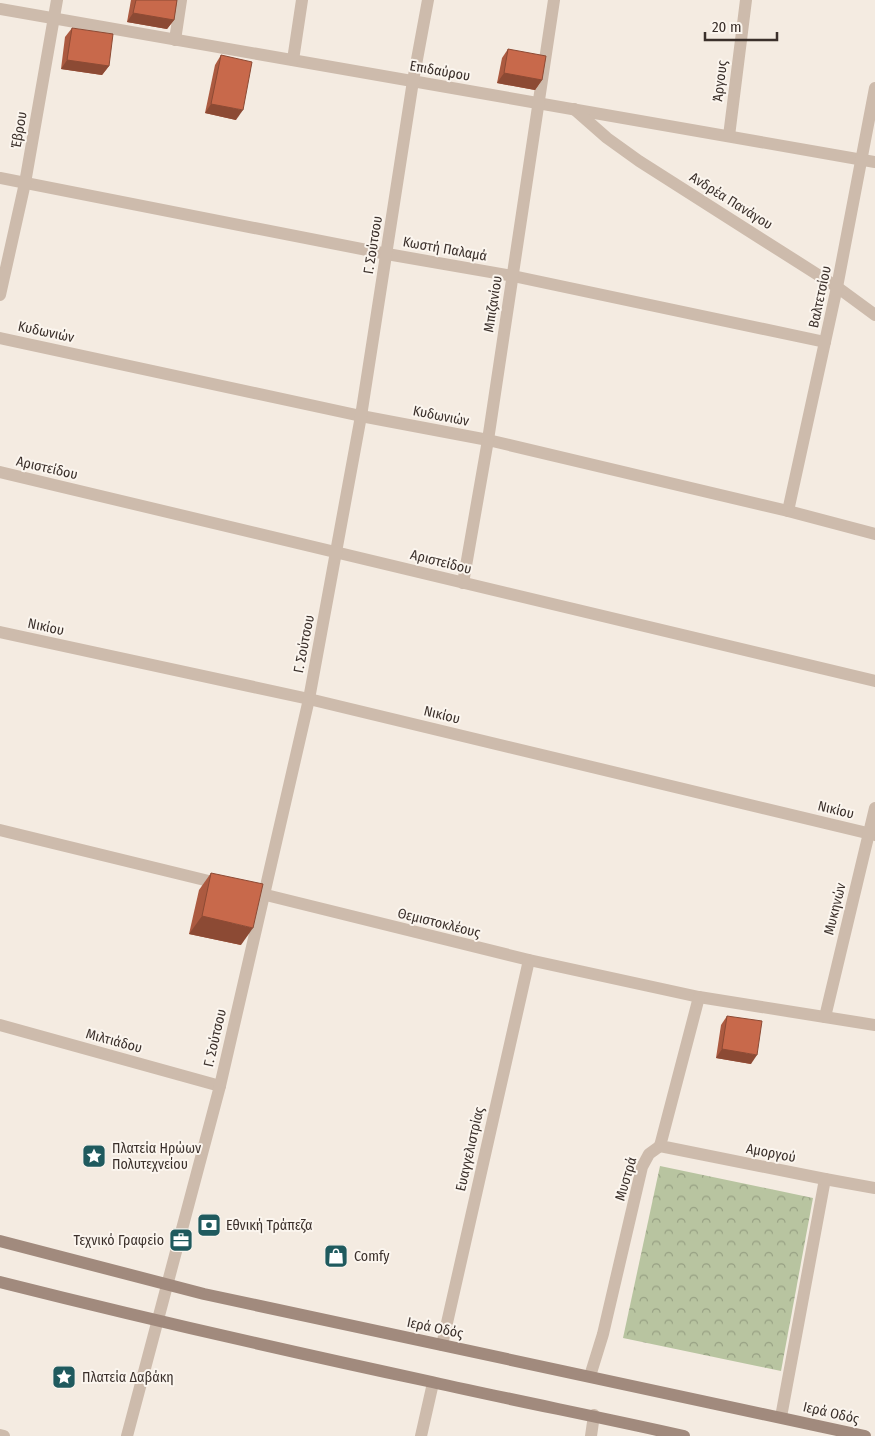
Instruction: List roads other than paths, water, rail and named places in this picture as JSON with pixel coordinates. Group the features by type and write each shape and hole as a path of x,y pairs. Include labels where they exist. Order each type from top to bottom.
{"main road":[{"name":"Ιερά Οδός","path":"0,1241 166,1284 865,1436"},
{"path":"0,1282 156,1321 684,1436"}],"street":[{"name":"Έβρου","path":"0,294 25,183 58,0"},
{"path":"175,40 181,0"},
{"path":"293,60 302,0"},
{"name":"Γ. Σούτσου","path":"127,1436 156,1321 220,1086 309,699 361,416 413,81 428,0"},
{"name":"Μπιζανίου","path":"463,583 488,440 554,0"},
{"name":"Άργους","path":"728,136 746,0"},
{"name":"Επιδαύρου","path":"0,9 869,161"},
{"name":"Βαλτετσίου","path":"788,511 837,287 869,161 875,88"},
{"name":"Ανδρέα Πανάγου","path":"574,109 607,138 639,161 837,287 875,315"},
{"name":"Κωστή Παλαμά","path":"0,178 387,254 512,276 825,342"},
{"name":"Κυδωνιών","path":"0,338 361,416 488,440 788,511 875,534"},
{"name":"Αριστείδου","path":"0,472 875,681"},
{"name":"Νικίου","path":"0,632 309,699 872,834"},
{"name":"Μυκηνών","path":"825,1017 872,834 875,808"},
{"name":"Θεμιστοκλέους","path":"0,830 529,960 699,996 875,1025"},
{"name":"Ευαγγελιστρίας","path":"442,1345 529,960"},
{"name":"Μυστρά","path":"590,1376 603,1334 642,1167 648,1154 660,1146 699,996"},
{"name":"Μιλτιάδου","path":"0,1025 220,1086"},
{"name":"Αμοργού","path":"660,1146 826,1180 875,1188"},
{"path":"781,1417 826,1180"},
{"path":"421,1436 434,1383"},
{"path":"591,1436 594,1416"},
{"path":"0,1435 4,1436"}],"place":[{"name":"Πλατεία Ηρώων Πολυτεχνείου","path":"94,1156"},
{"name":"Εθνική Τράπεζα","path":"209,1225"},
{"name":"Τεχνικό Γραφείο","path":"181,1240"},
{"name":"Comfy","path":"336,1256"},
{"name":"Πλατεία Δαβάκη","path":"64,1377"}]}
